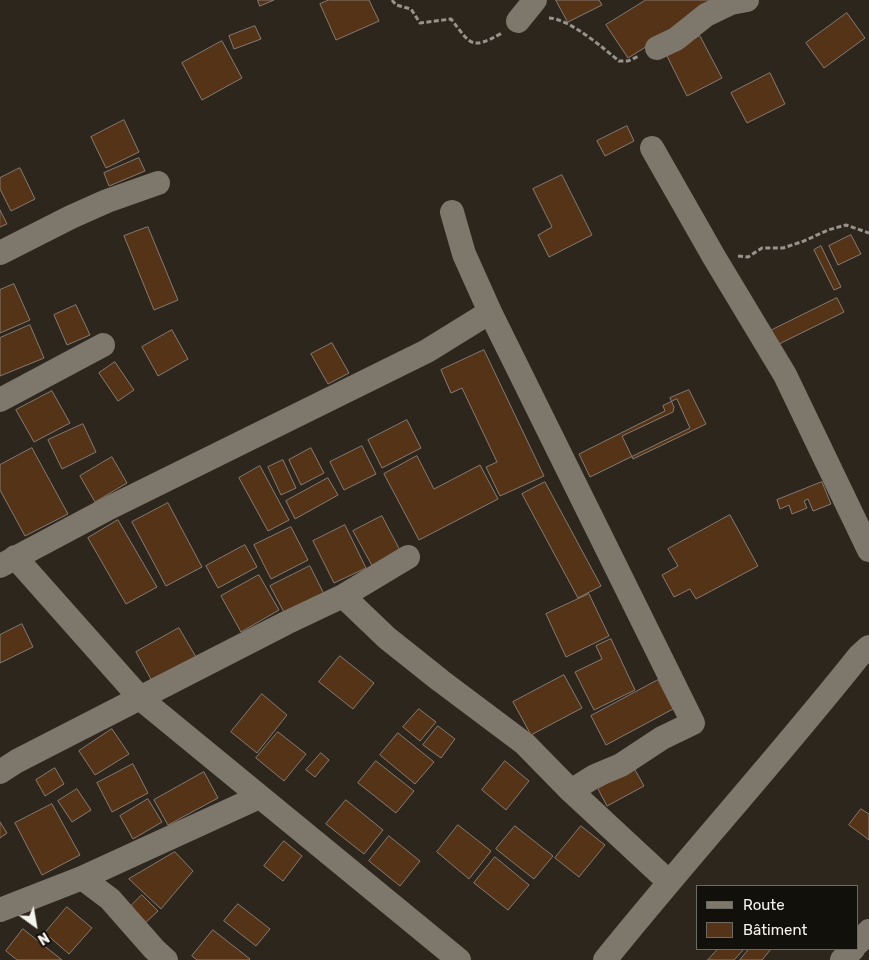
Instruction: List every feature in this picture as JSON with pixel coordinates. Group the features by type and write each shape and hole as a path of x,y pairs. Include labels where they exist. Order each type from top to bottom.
{"street":[{"path":"518,21 535,0"},
{"path":"657,48 676,39 706,15 731,3 747,0"},
{"path":"652,148 714,257 785,375 869,550"},
{"path":"0,252 71,216 107,201 158,184"},
{"path":"452,212 464,254 490,312 693,723 662,738 621,765 595,776 571,791"},
{"path":"459,960 258,797 141,699 7,562 111,507 427,351 490,312"},
{"path":"0,400 103,345"},
{"path":"0,772 17,761 343,596 408,557"},
{"path":"343,596 387,638 525,744 571,791 669,882"},
{"path":"605,960 736,802 800,730 859,656 869,647"},
{"path":"0,910 82,878 258,797"},
{"path":"82,878 110,899 166,960"},
{"path":"859,942 869,931"},
{"path":"842,960 852,950"}],"path":[{"path":"714,257 734,255 748,257 762,248 783,248 846,225 869,233"}],"building":[{"path":"258,0 274,0 260,6"},
{"path":"329,0 369,0 379,21 336,40 320,4"},
{"path":"556,0 599,0 602,5 568,22"},
{"path":"646,0 721,0 628,58 606,25"},
{"path":"847,13 865,38 824,68 806,43"},
{"path":"255,26 261,39 234,49 229,36"},
{"path":"700,36 722,78 687,96 666,54"},
{"path":"222,41 242,78 202,100 182,63"},
{"path":"770,73 785,104 747,123 731,93"},
{"path":"124,120 139,152 106,168 91,137"},
{"path":"627,126 634,141 605,156 597,141"},
{"path":"139,158 145,171 109,186 104,173"},
{"path":"20,168 35,199 11,211 0,189 0,178"},
{"path":"562,175 592,235 549,257 538,235 552,227 533,189"},
{"path":"0,210 7,224 0,227"},
{"path":"148,227 178,300 154,310 124,236"},
{"path":"851,235 861,254 838,265 829,246"},
{"path":"821,246 841,287 834,290 814,250"},
{"path":"14,284 30,320 0,333 0,290"},
{"path":"837,298 844,312 775,346 768,332"},
{"path":"76,305 90,335 67,345 54,315"},
{"path":"30,325 44,358 0,376 0,338"},
{"path":"172,330 188,359 158,376 142,347"},
{"path":"332,343 349,373 328,384 311,354"},
{"path":"484,350 544,476 500,496 486,467 497,462 462,388 451,393 441,370"},
{"path":"115,362 134,390 118,401 99,373"},
{"path":"689,390 706,424 633,459 622,436 673,412 674,407 670,398"},
{"path":"52,391 70,423 34,442 16,410"},
{"path":"677,399 690,428 590,477 579,454 665,411 663,406"},
{"path":"407,420 421,448 382,468 368,440"},
{"path":"83,424 96,452 62,469 48,440"},
{"path":"362,446 376,474 344,490 330,462"},
{"path":"32,448 68,514 25,536 0,490 0,465"},
{"path":"311,448 324,473 301,485 289,460"},
{"path":"417,456 434,489 480,465 498,499 419,540 384,474"},
{"path":"112,457 127,483 95,502 80,476"},
{"path":"283,460 296,488 281,495 268,467"},
{"path":"260,466 289,520 268,531 239,478"},
{"path":"328,478 338,495 295,519 286,501"},
{"path":"545,482 601,586 578,598 522,494"},
{"path":"822,482 831,504 813,511 808,499 804,501 807,508 792,514 789,505 780,509 777,500"},
{"path":"168,503 202,567 166,586 132,522"},
{"path":"730,515 758,566 696,599 690,589 674,597 662,575 678,566 668,549"},
{"path":"382,516 403,556 375,571 353,531"},
{"path":"118,520 157,587 126,604 88,538"},
{"path":"345,525 366,568 334,583 313,541"},
{"path":"291,527 308,560 271,579 254,545"},
{"path":"245,545 257,567 218,588 206,566"},
{"path":"310,566 324,594 285,614 270,586"},
{"path":"259,575 279,610 241,632 221,596"},
{"path":"589,594 609,636 566,657 546,614"},
{"path":"22,624 33,647 0,663 0,635"},
{"path":"179,628 196,657 152,681 136,652"},
{"path":"611,639 635,690 594,710 575,672 602,659 596,646"},
{"path":"340,656 374,683 353,709 319,682"},
{"path":"564,675 582,708 531,735 513,702"},
{"path":"658,680 673,709 606,745 591,716"},
{"path":"262,694 287,715 257,753 231,732"},
{"path":"419,709 436,722 420,741 403,727"},
{"path":"438,726 455,739 441,758 423,745"},
{"path":"112,729 129,754 95,775 79,751"},
{"path":"278,732 306,754 284,781 256,758"},
{"path":"398,733 434,762 415,784 380,755"},
{"path":"321,753 329,760 315,777 306,770"},
{"path":"376,761 414,791 396,813 358,783"},
{"path":"505,761 529,781 506,810 482,790"},
{"path":"133,764 148,793 112,812 97,783"},
{"path":"55,768 64,784 45,796 36,780"},
{"path":"634,768 644,786 607,806 598,789"},
{"path":"204,772 218,798 168,825 154,800"},
{"path":"77,789 91,810 72,822 58,801"},
{"path":"148,799 162,822 133,839 120,816"},
{"path":"346,800 383,830 364,854 326,824"},
{"path":"52,804 80,855 42,875 15,823"},
{"path":"861,809 869,814 869,840 849,825"},
{"path":"0,822 7,833 0,838"},
{"path":"458,825 491,851 469,879 437,852"},
{"path":"515,826 553,856 534,879 496,849"},
{"path":"581,826 605,845 579,877 555,858"},
{"path":"389,836 420,861 400,886 369,861"},
{"path":"284,841 302,856 283,881 264,866"},
{"path":"175,852 193,871 161,909 129,879"},
{"path":"495,857 529,885 508,910 474,883"},
{"path":"142,895 158,911 144,924 128,909"},
{"path":"238,904 270,929 256,946 224,921"},
{"path":"67,907 92,928 69,954 45,933"},
{"path":"23,929 62,960 17,960 6,951"},
{"path":"213,930 250,959 197,960 192,956"},
{"path":"717,950 743,950 734,960 708,960"},
{"path":"748,950 770,950 762,960 740,960"}]}
